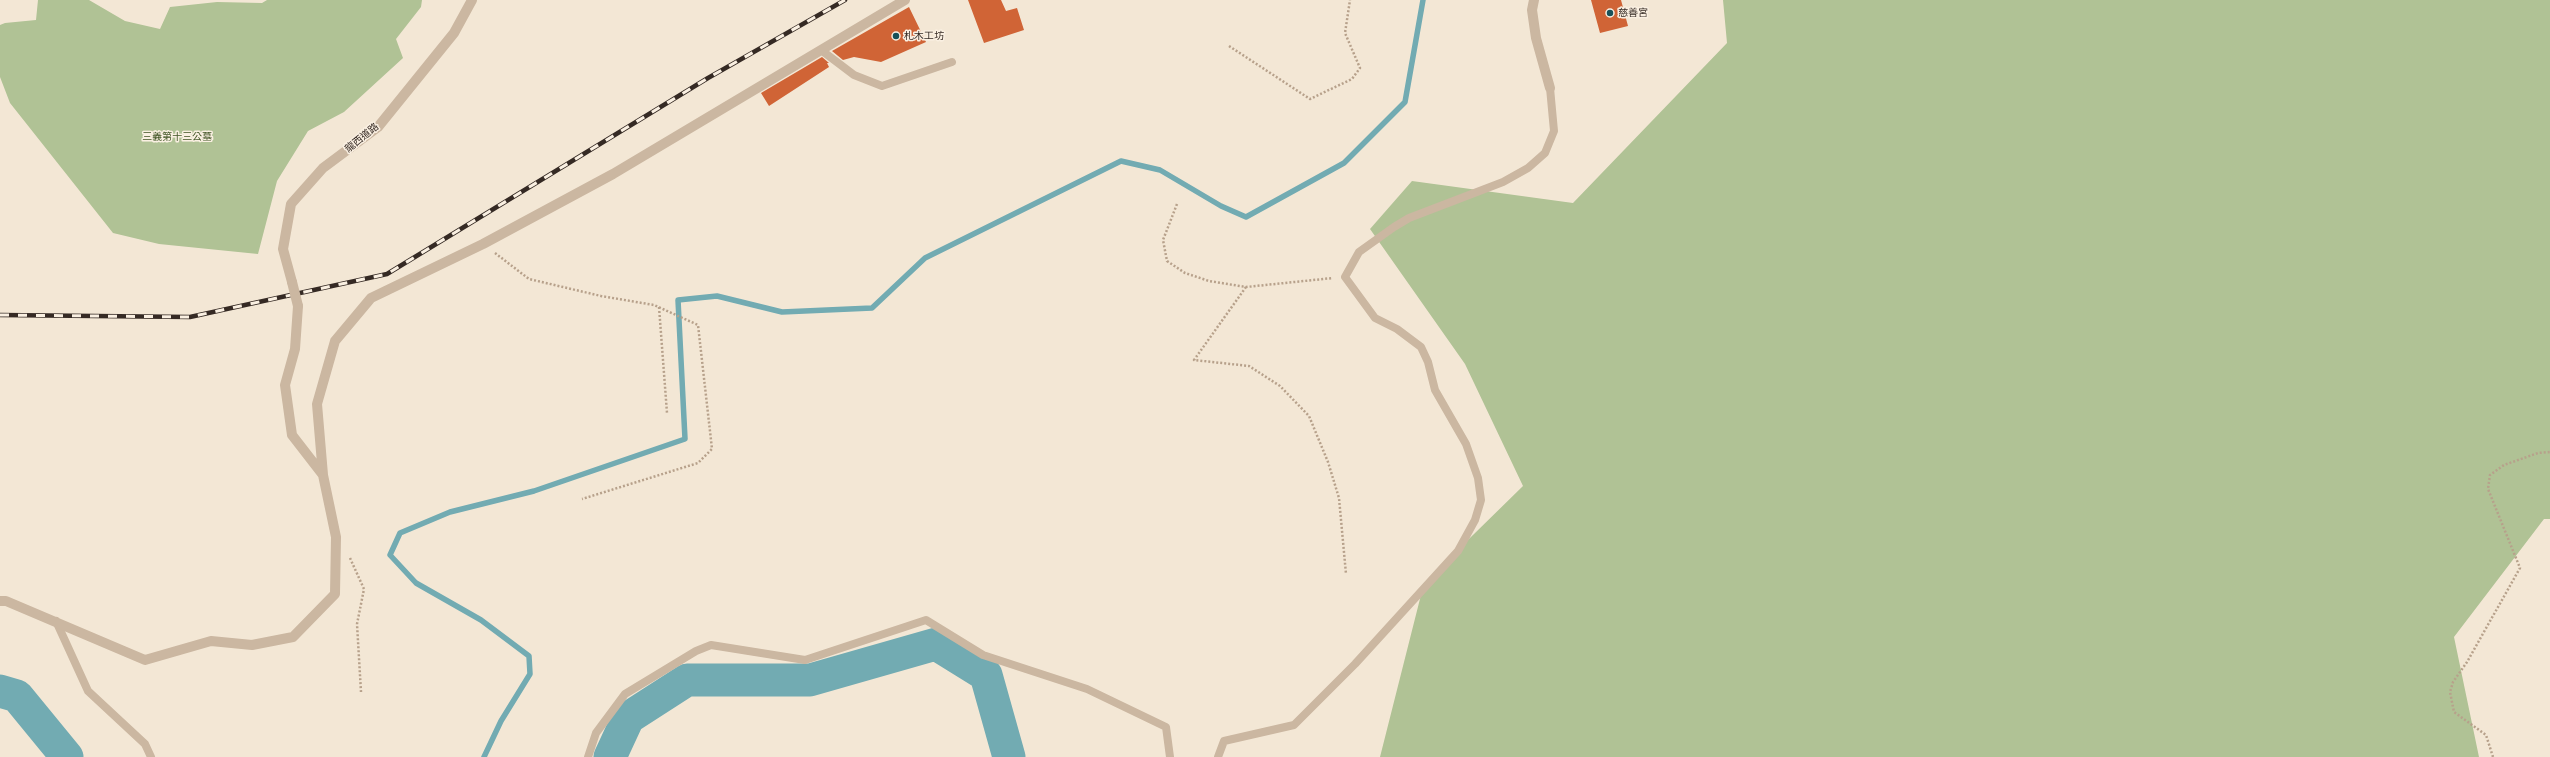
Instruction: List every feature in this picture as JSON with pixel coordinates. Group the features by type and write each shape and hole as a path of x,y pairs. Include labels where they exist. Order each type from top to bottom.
{"street":[{"name":"龍西道路","path":"323,475 292,436 285,384 295,349 298,306 283,249 291,204 322,168 378,127 454,33 472,0"},
{"path":"0,601 6,601 56,621 145,660 210,641 252,645 293,637 335,594 336,537 323,475 317,404 335,341 371,298 483,244 613,174 905,0"},
{"path":"1534,0 1532,10 1535,31 1550,88"}],"lane":[{"path":"821,50 854,75 882,86 952,62"},
{"path":"1218,757 1224,741 1294,725 1355,664 1458,551 1475,520 1481,500 1478,478 1466,444 1435,390 1428,362 1421,347 1396,329 1375,318 1345,276 1359,252 1399,224 1409,218 1503,182 1528,168 1545,153 1554,131 1550,88"},
{"path":"588,757 596,733 625,694 696,651 711,644 805,660 926,620 983,655 1087,690 1166,727 1170,757"},
{"path":"56,621 88,691 145,744 151,757"}],"path":[{"path":"1229,46 1310,99 1352,79 1360,68 1344,33 1350,0"},
{"path":"1177,204 1163,240 1167,261 1185,274 1209,282 1246,287 1345,276"},
{"path":"483,244 529,279 601,296 660,307 698,326 712,449 698,463 582,499"},
{"path":"1246,287 1194,360 1249,366 1280,386 1309,416 1328,462 1339,498 1346,574"},
{"path":"660,307 667,413"},
{"path":"2493,757 2486,735 2454,712 2450,692 2453,682 2467,662 2520,568 2488,490 2490,475 2504,465 2538,453 2550,452"},
{"path":"349,554 364,589 357,624 361,692"}],"green space":[{"name":"三義第十三公墓","path":"38,0 89,0 125,21 160,29 170,7 217,2 262,3 267,0 422,0 421,7 396,39 403,58 344,112 308,131 277,181 258,254 159,244 113,233 10,103 0,77 0,25 5,23 36,20"},
{"path":"1723,0 2550,0 2550,519 2544,519 2454,637 2479,757 1380,757 1424,583 1523,486 1465,364 1370,229 1412,181 1573,203 1727,43"}],"building":[{"path":"968,0 1001,0 1006,11 1017,8 1024,30 984,43"},
{"name":"慈善宮","path":"1591,0 1621,0 1628,26 1600,33"},
{"path":"909,7 926,42 881,62 854,57 843,60 832,51"},
{"path":"822,57 829,63 827,63 829,67 769,106 761,93"}],"waterway":[{"path":"484,757 501,721 530,674 529,656 481,620 416,583 390,555 400,533 450,512 534,491 685,439 678,300 717,296 782,312 872,308 925,258 1121,161 1160,170 1221,206 1246,217 1344,163 1405,102 1423,0"},
{"path":"610,757 628,718 687,680 810,680 936,644 986,675 1009,757"},
{"path":"0,691 17,696 67,757"}],"railway":[{"path":"0,315 190,317 387,274 708,78 845,0"}],"place":[{"name":"慈善宮","path":"1610,13"},
{"name":"札木工坊","path":"896,36"}]}
